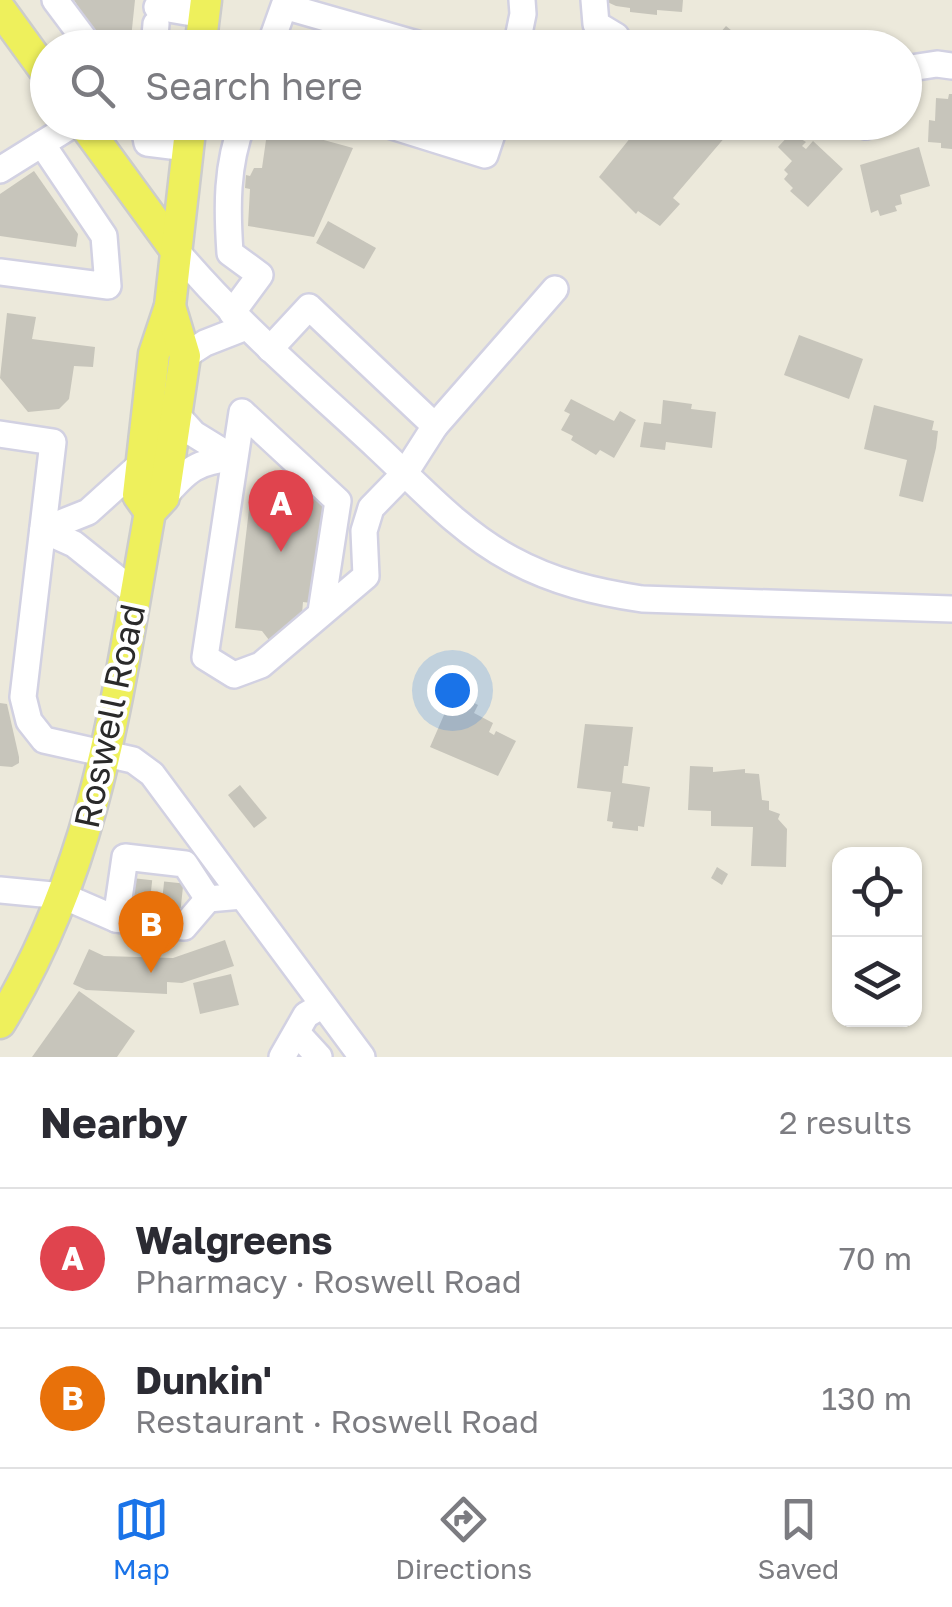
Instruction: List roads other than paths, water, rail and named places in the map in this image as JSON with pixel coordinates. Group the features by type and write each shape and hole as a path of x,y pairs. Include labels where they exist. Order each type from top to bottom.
{"main road":[{"path":"5,27 30,55"},
{"path":"93,140 174,248"},
{"name":"Roswell Road","path":"157,504 138,495 154,354 170,306 188,140"},
{"name":"Roswell Road","path":"0,1023 27,979 63,896 84,840 107,754 135,594 176,414 185,356 170,306"}],"street":[{"path":"56,0 77,30"},
{"path":"518,30 522,0"},
{"path":"594,0 596,24 606,30"},
{"path":"275,30 284,6 368,30"},
{"path":"156,26 205,8"},
{"path":"922,66 952,66"},
{"path":"0,170 49,140"},
{"path":"111,162 137,140"},
{"path":"185,356 239,320 260,274 230,254 227,207 236,140"},
{"path":"437,140 485,155 490,140"},
{"path":"0,272 108,286 104,236 42,144"},
{"path":"174,248 239,320 450,514 509,558 556,580 596,592 642,599 952,609"},
{"path":"321,612 338,501 242,412 205,657 234,675 262,665 366,576 364,532 370,508 405,472 435,426 555,289"},
{"path":"270,349 309,307 435,426"},
{"path":"176,414 194,434 233,458"},
{"path":"0,434 53,442 23,697 29,721 44,740 133,760 152,774 362,1057"},
{"path":"157,504 203,461 233,458"},
{"path":"43,530 88,512 141,464"},
{"path":"43,530 74,544 135,594"},
{"path":"116,919 125,857 185,864 208,900"},
{"path":"0,890 63,896 116,919 184,927 208,900"},
{"path":"182,896 208,900 242,896"},
{"path":"282,1057 306,1015 323,1005"},
{"path":"298,1034 319,1057"}],"tunnel":[{"path":"126,890 182,896"}],"place":[{"name":"Walgreens","path":"281,552"},
{"name":"Dunkin'","path":"151,973"}]}
